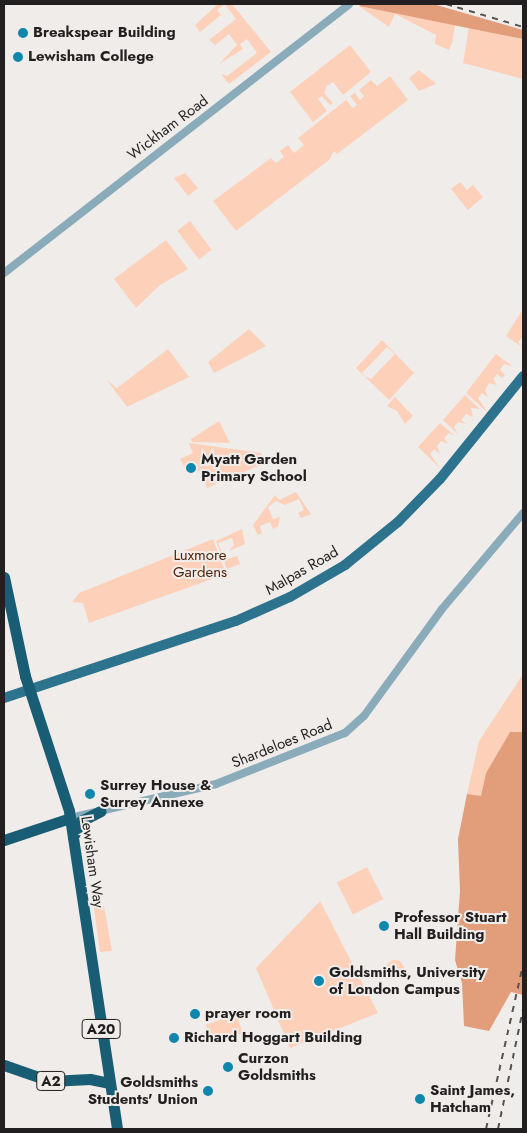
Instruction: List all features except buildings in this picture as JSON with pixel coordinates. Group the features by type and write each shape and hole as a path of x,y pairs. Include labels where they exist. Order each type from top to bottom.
{"highway":[{"name":"Lewisham Way","path":"4,577 29,690 70,818 117,1129"},
{"path":"28,831 55,818 64,802"},
{"path":"73,838 81,821 101,810"},
{"path":"4,840 70,818"},
{"name":"A2","path":"4,1065 50,1081 109,1083"}],"main road":[{"name":"Malpas Road","path":"4,698 236,621 290,597 345,565 398,522 440,479 523,376"}],"street":[{"name":"Wickham Road","path":"4,273 349,4"},
{"name":"Shardeloes Road","path":"70,818 216,784 344,733 364,716 442,610 523,513"}],"green space":[{"path":"218,4 225,4 217,10 221,15 200,32 195,25"},
{"path":"225,4 232,4 271,52 229,84 221,74 227,76 257,53 247,39 240,44 243,49 219,64 237,45 229,34 215,45 209,40 236,19"},
{"path":"359,6 455,25 449,50 435,44 436,35 395,14 389,27"},
{"path":"469,27 523,39 523,79 463,63"},
{"path":"350,45 371,72 343,95 333,82 327,86 324,93 333,103 330,105 322,96 318,99 327,111 313,122 290,92"},
{"path":"419,70 436,84 419,91 409,78"},
{"path":"390,76 408,100 337,154 334,151 329,160 236,231 213,201 271,158 276,163 284,157 280,151 288,145 294,153 304,145 298,138 346,100 353,108 357,105 350,96 355,93 360,100 364,96 359,90 371,80 377,86"},
{"path":"185,173 198,188 188,196 174,178"},
{"path":"460,182 467,190 473,185 483,197 468,210 451,189"},
{"path":"190,221 212,250 199,259 177,231"},
{"path":"166,240 188,269 160,285 136,308 114,279"},
{"path":"523,309 523,337 518,342 522,347 506,336"},
{"path":"249,329 266,346 214,373 208,362"},
{"path":"382,340 414,373 389,400 356,368","holes":["387,347 395,354 371,379 362,373"]},
{"path":"168,349 189,377 127,407 107,380 117,388"},
{"path":"496,354 512,366 504,364 500,370 505,375 502,378 497,374 493,379 497,385 489,383 485,390 488,397 482,393 478,398 488,413 466,393"},
{"path":"465,395 480,409 471,408 473,417 466,414 461,420 466,424 458,422 454,427 458,434 443,420"},
{"path":"395,397 413,416 405,424 397,411 387,406"},
{"path":"219,421 230,443 192,442 191,439"},
{"path":"440,423 455,436 449,433 444,438 448,444 441,441 437,446 440,454 434,449 430,454 440,468 418,447"},
{"path":"189,443 261,453 264,459 258,466 207,488 201,470 189,475 180,459 193,453"},
{"path":"296,492 311,514 301,518 298,513 304,510 299,499 285,505 276,501 268,507 273,519 280,517 278,526 273,529 270,522 260,526 262,533 258,535 253,525 275,495 279,500"},
{"path":"242,529 245,544 229,551 234,545 232,538 218,543 225,560 237,556 240,564 227,569 216,541"},
{"name":"Luxmore Gardens","path":"213,539 226,574 89,623 83,603 72,602 79,593"},
{"path":"523,674 523,732 510,732 486,773 481,797 467,794 479,741"},
{"path":"367,867 383,899 353,915 337,882"},
{"path":"320,901 378,1013 290,1048 256,968"},
{"path":"104,906 112,951 100,952 94,908"},
{"path":"391,960 399,960 404,965 402,976 391,978 386,973 386,965"},
{"path":"236,1014 243,1033 213,1044 206,1025"}],"shaded area":[{"path":"362,4 433,4 523,30 523,39 359,6"},
{"path":"510,732 523,732 523,995 511,992 489,1031 464,1026 462,983 455,960 460,891 458,839 467,794 481,796 486,773"}],"railway":[{"path":"446,4 523,27"},
{"path":"486,1129 523,965"},
{"path":"498,1129 523,1009"}],"place":[{"name":"Breakspear Building","path":"23,33"},
{"name":"Lewisham College","path":"18,57"},
{"name":"Myatt Garden Primary School","path":"191,468"},
{"name":"Surrey House & Surrey Annexe","path":"90,794"},
{"name":"Professor Stuart Hall Building","path":"384,926"},
{"name":"Goldsmiths, University of London Campus","path":"319,981"},
{"name":"prayer room","path":"195,1014"},
{"name":"Richard Hoggart Building","path":"174,1038"},
{"name":"Curzon Goldsmiths","path":"228,1067"},
{"name":"Goldsmiths Students' Union","path":"208,1091"},
{"name":"Saint James, Hatcham","path":"420,1099"}]}
